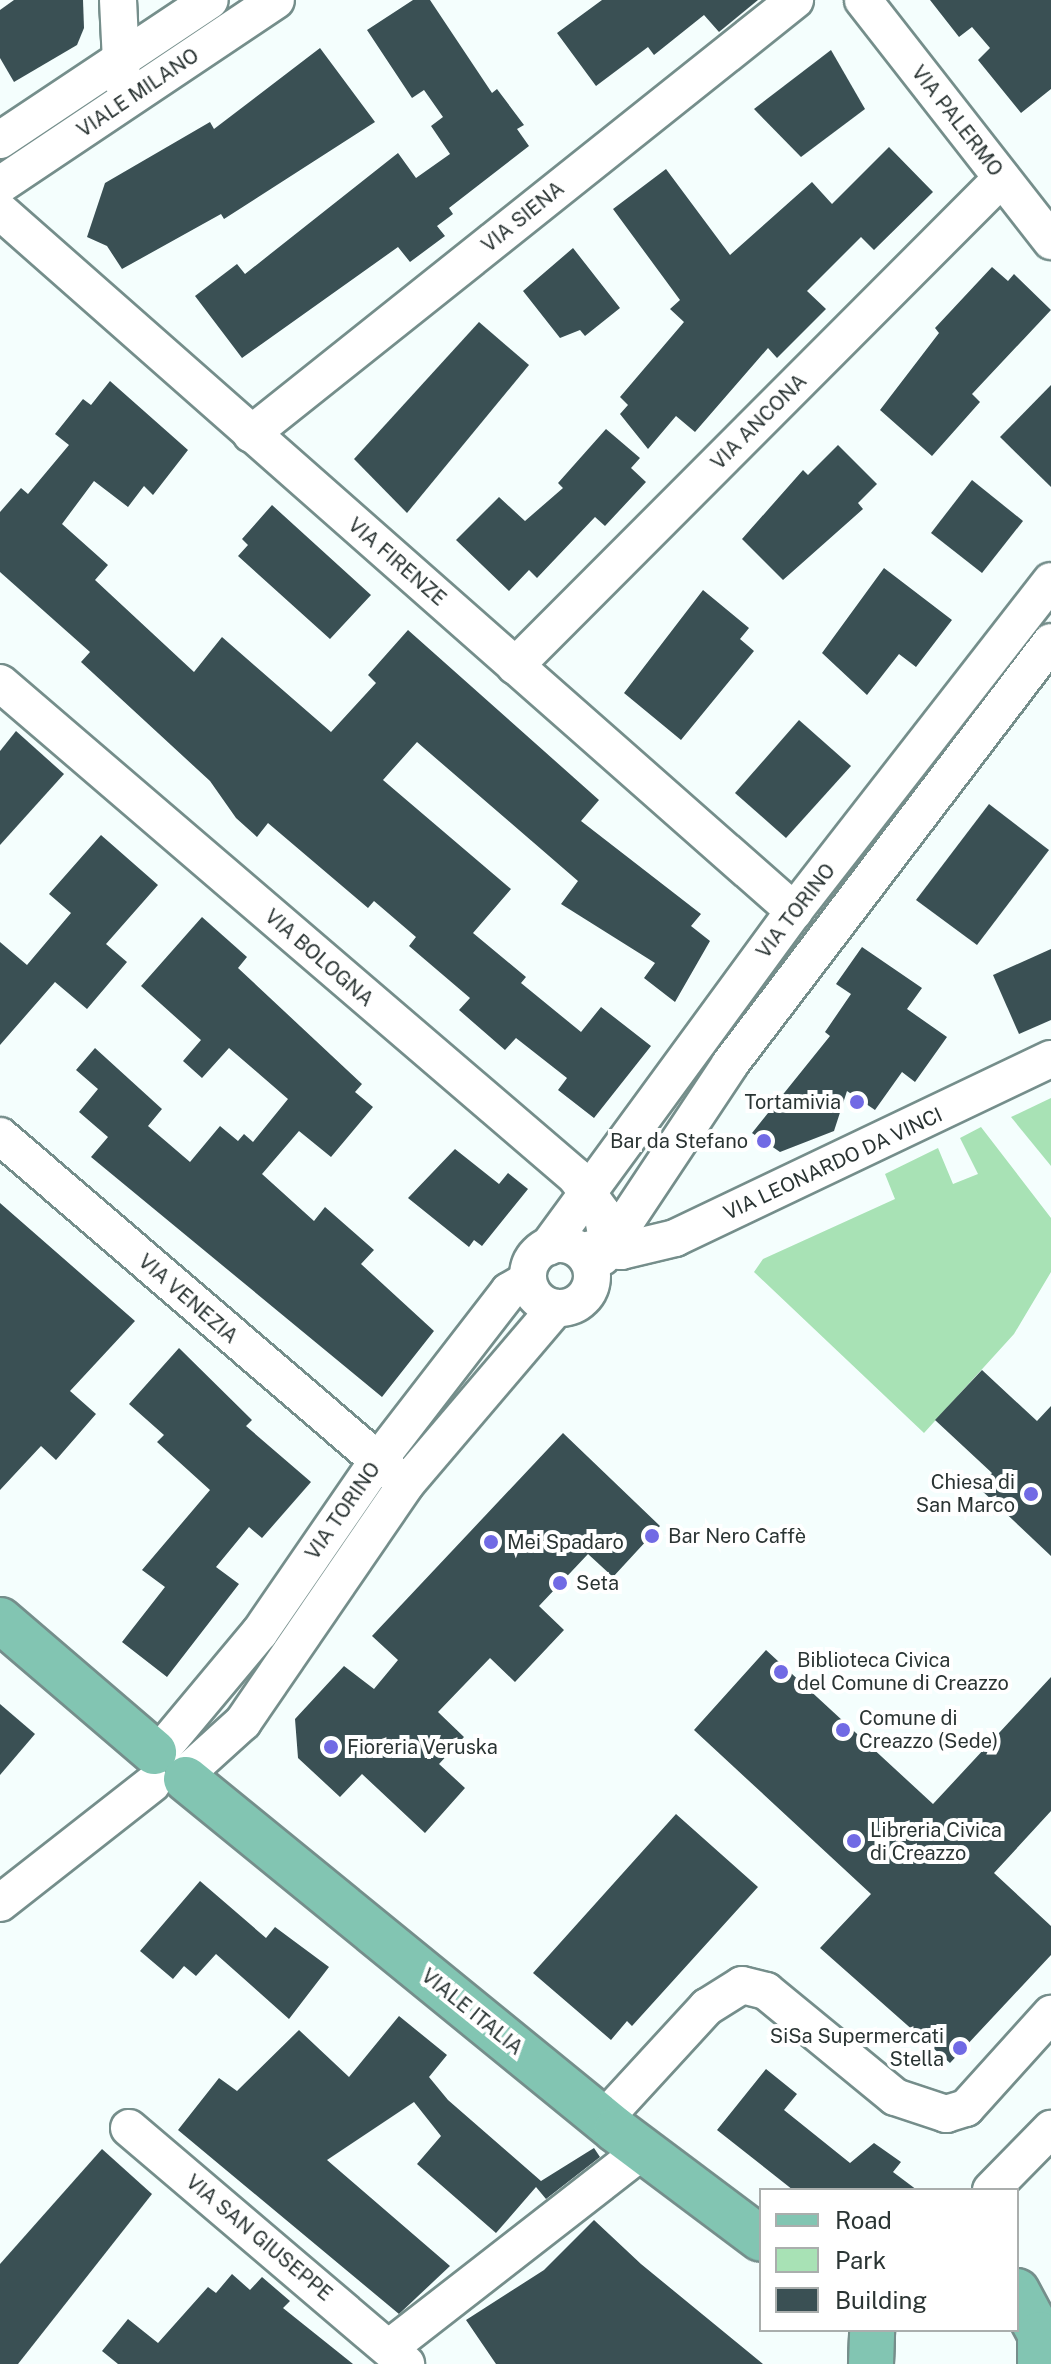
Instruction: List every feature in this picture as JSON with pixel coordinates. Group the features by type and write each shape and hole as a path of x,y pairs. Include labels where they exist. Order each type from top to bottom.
{"main road":[{"name":"VIALE ITALIA","path":"0,1620 169,1767 603,2120 759,2238"},
{"path":"1034,2305 1040,2364"}],"street":[{"path":"118,0 119,61 126,102"},
{"name":"VIALE MILANO","path":"0,140 210,0"},
{"name":"VIALE MILANO","path":"0,185 276,0"},
{"name":"VIA SIENA","path":"251,434 795,0"},
{"name":"VIA PALERMO","path":"863,0 1051,241"},
{"name":"VIA ANCONA","path":"515,666 1002,178"},
{"name":"VIA FIRENZE","path":"0,211 794,911"},
{"name":"VIA TORINO","path":"169,1767 243,1722 295,1655 406,1484 556,1308 584,1299 581,1253 585,1187 794,911 1051,581"},
{"name":"VIA TORINO","path":"169,1767 377,1462 509,1291 528,1280 532,1260 581,1253 730,1064 1051,642"},
{"name":"VIA BOLOGNA","path":"0,683 585,1187 602,1213 581,1253"},
{"name":"VIA LEONARDO DA VINCI","path":"581,1253 675,1238 1051,1059"},
{"name":"VIA VENEZIA","path":"0,1136 406,1484"},
{"path":"528,1280 537,1299 556,1308"},
{"path":"0,1903 169,1767"},
{"path":"603,2120 707,2007 742,1985 766,1991 895,2097 946,2114 966,2108 1051,2014"},
{"name":"VIA SAN GIUSEPPE","path":"129,2128 398,2356 642,2151"},
{"path":"1005,2184 1051,2129"}],"green space":[{"path":"1051,1098 1051,1166 1011,1117"},
{"path":"981,1127 1051,1218 1051,1272 1014,1334 924,1433 754,1272 763,1259 895,1199 885,1174 938,1148 953,1184 978,1174 960,1138"}],"building":[{"path":"14,0 83,0 84,28 77,45 14,82 0,58 0,10"},
{"path":"413,0 430,0 492,93 497,89 524,125 517,129 529,146 449,208 453,214 437,226 445,236 410,262 398,247 242,358 195,296 237,264 245,274 398,153 416,178 450,154 431,126 443,117 424,90 412,98 367,30"},
{"path":"602,0 758,0 719,32 704,15 654,55 648,47 596,86 557,33"},
{"path":"930,0 1051,0 1051,89 1021,113 978,60 990,48 972,27 959,37"},
{"path":"320,48 375,122 224,219 221,214 122,269 107,246 87,237 105,183 210,122 214,129"},
{"path":"831,50 865,109 801,157 754,109"},
{"path":"889,147 933,192 874,250 861,237 807,291 826,309 777,358 768,348 695,432 676,416 648,449 620,414 628,405 620,397 684,322 670,309 680,300 613,209 666,169 730,255 812,182 832,204"},
{"path":"573,248 620,308 585,336 580,330 560,338 523,291"},
{"path":"992,267 1008,281 1014,274 1051,310 972,394 980,402 932,456 880,410 939,333 935,328"},
{"path":"479,322 529,365 407,513 354,459"},
{"path":"110,381 188,450 153,495 144,486 128,507 94,481 62,524 108,565 95,580 194,672 222,637 331,732 376,683 368,675 408,630 599,800 581,821 701,914 691,926 710,941 675,1002 644,978 655,963 561,904 578,881 417,742 383,780 511,889 473,933 526,977 521,983 581,1032 601,1007 651,1046 594,1118 558,1090 567,1078 516,1038 505,1050 459,1010 470,998 409,946 416,937 374,901 368,908 268,823 257,837 236,818 210,781 81,662 90,652 0,572 0,512 21,488 28,494 69,445 55,434 83,399 91,405"},
{"path":"1051,385 1051,487 1000,437"},
{"path":"606,429 640,458 631,468 646,482 605,526 595,517 537,578 529,570 509,591 456,540 499,497 525,521 563,488 558,483"},
{"path":"838,445 877,484 858,503 863,509 783,580 742,539 803,470 808,475"},
{"path":"972,480 1023,521 982,573 931,533"},
{"path":"272,505 371,595 330,639 238,556 248,545 242,539"},
{"path":"884,568 952,620 916,667 899,654 867,695 822,653"},
{"path":"703,590 749,628 740,639 754,651 681,740 624,693"},
{"path":"799,720 851,766 786,838 735,793"},
{"path":"16,731 64,774 0,845 0,751"},
{"path":"989,804 1049,850 977,945 916,900"},
{"path":"101,835 158,885 106,944 127,962 87,1009 55,982 0,1045 0,942 27,965 71,913 49,894"},
{"path":"202,917 247,957 238,968 362,1084 355,1092 373,1107 331,1157 299,1131 262,1174 314,1221 325,1207 374,1250 361,1264 434,1331 382,1397 91,1157 108,1137 79,1112 98,1089 76,1070 95,1048 162,1109 148,1126 190,1162 220,1126 238,1141 244,1134 253,1142 288,1099 229,1048 202,1078 183,1061 201,1040 141,986"},
{"path":"862,947 922,988 907,1009 947,1037 915,1082 902,1072 875,1110 847,1091 834,1131 780,1152 752,1133 830,1036 825,1032 851,994 836,984"},
{"path":"1051,949 1051,1020 1019,1034 993,975"},
{"path":"455,1149 499,1184 508,1173 528,1189 482,1246 474,1240 469,1247 408,1198"},
{"path":"0,1203 135,1321 70,1391 96,1414 56,1460 41,1446 0,1490"},
{"path":"179,1348 252,1420 246,1426 311,1482 262,1538 249,1527 216,1567 239,1584 167,1677 122,1642 165,1587 142,1570 210,1490 157,1442 164,1435 129,1404"},
{"path":"982,1370 1037,1421 1051,1406 1051,1556 979,1488 992,1473 935,1420"},
{"path":"563,1433 660,1526 613,1577 588,1554 539,1606 564,1630 515,1682 490,1658 438,1712 464,1737 439,1764 465,1788 425,1833 362,1774 340,1797 298,1758 295,1719 344,1666 374,1689 398,1660 372,1636"},
{"path":"766,1650 933,1804 1051,1677 1051,1811 994,1873 1051,1926 1051,1955 950,2063 820,1948 871,1894 694,1730"},
{"path":"0,1704 35,1734 0,1775"},
{"path":"676,1814 758,1887 632,2026 627,2021 611,2040 533,1973"},
{"path":"200,1881 266,1938 275,1927 329,1967 289,2019 216,1954 196,1976 184,1966 173,1979 140,1951"},
{"path":"399,2016 447,2055 429,2077 448,2100 541,2181 594,2148 600,2157 546,2199 536,2187 496,2233 417,2164 441,2136 414,2102 327,2160 450,2266 399,2314 178,2130 219,2078 237,2091 299,2030 349,2077"},
{"path":"766,2069 797,2094 784,2110 850,2163 874,2143 901,2162 893,2172 914,2188 790,2188 717,2130"},
{"path":"102,2149 152,2194 18,2364 0,2364 0,2264"},
{"path":"594,2220 641,2264 763,2364 496,2364 466,2320 544,2270"},
{"path":"232,2274 250,2290 262,2277 290,2301 283,2308 353,2364 118,2364 102,2351 128,2319 158,2343 208,2287 216,2293"}],"place":[{"name":"Tortamivia","path":"857,1102"},
{"name":"Bar da Stefano","path":"764,1141"},
{"name":"Chiesa di San Marco","path":"1031,1494"},
{"name":"Bar Nero Caffè","path":"652,1536"},
{"name":"Mei Spadaro","path":"491,1542"},
{"name":"Seta","path":"560,1583"},
{"name":"Biblioteca Civica del Comune di Creazzo","path":"781,1672"},
{"name":"Comune di Creazzo (Sede)","path":"843,1730"},
{"name":"Fioreria Veruska","path":"331,1747"},
{"name":"Libreria Civica di Creazzo","path":"854,1841"},
{"name":"SiSa Supermercati Stella","path":"960,2048"}]}
